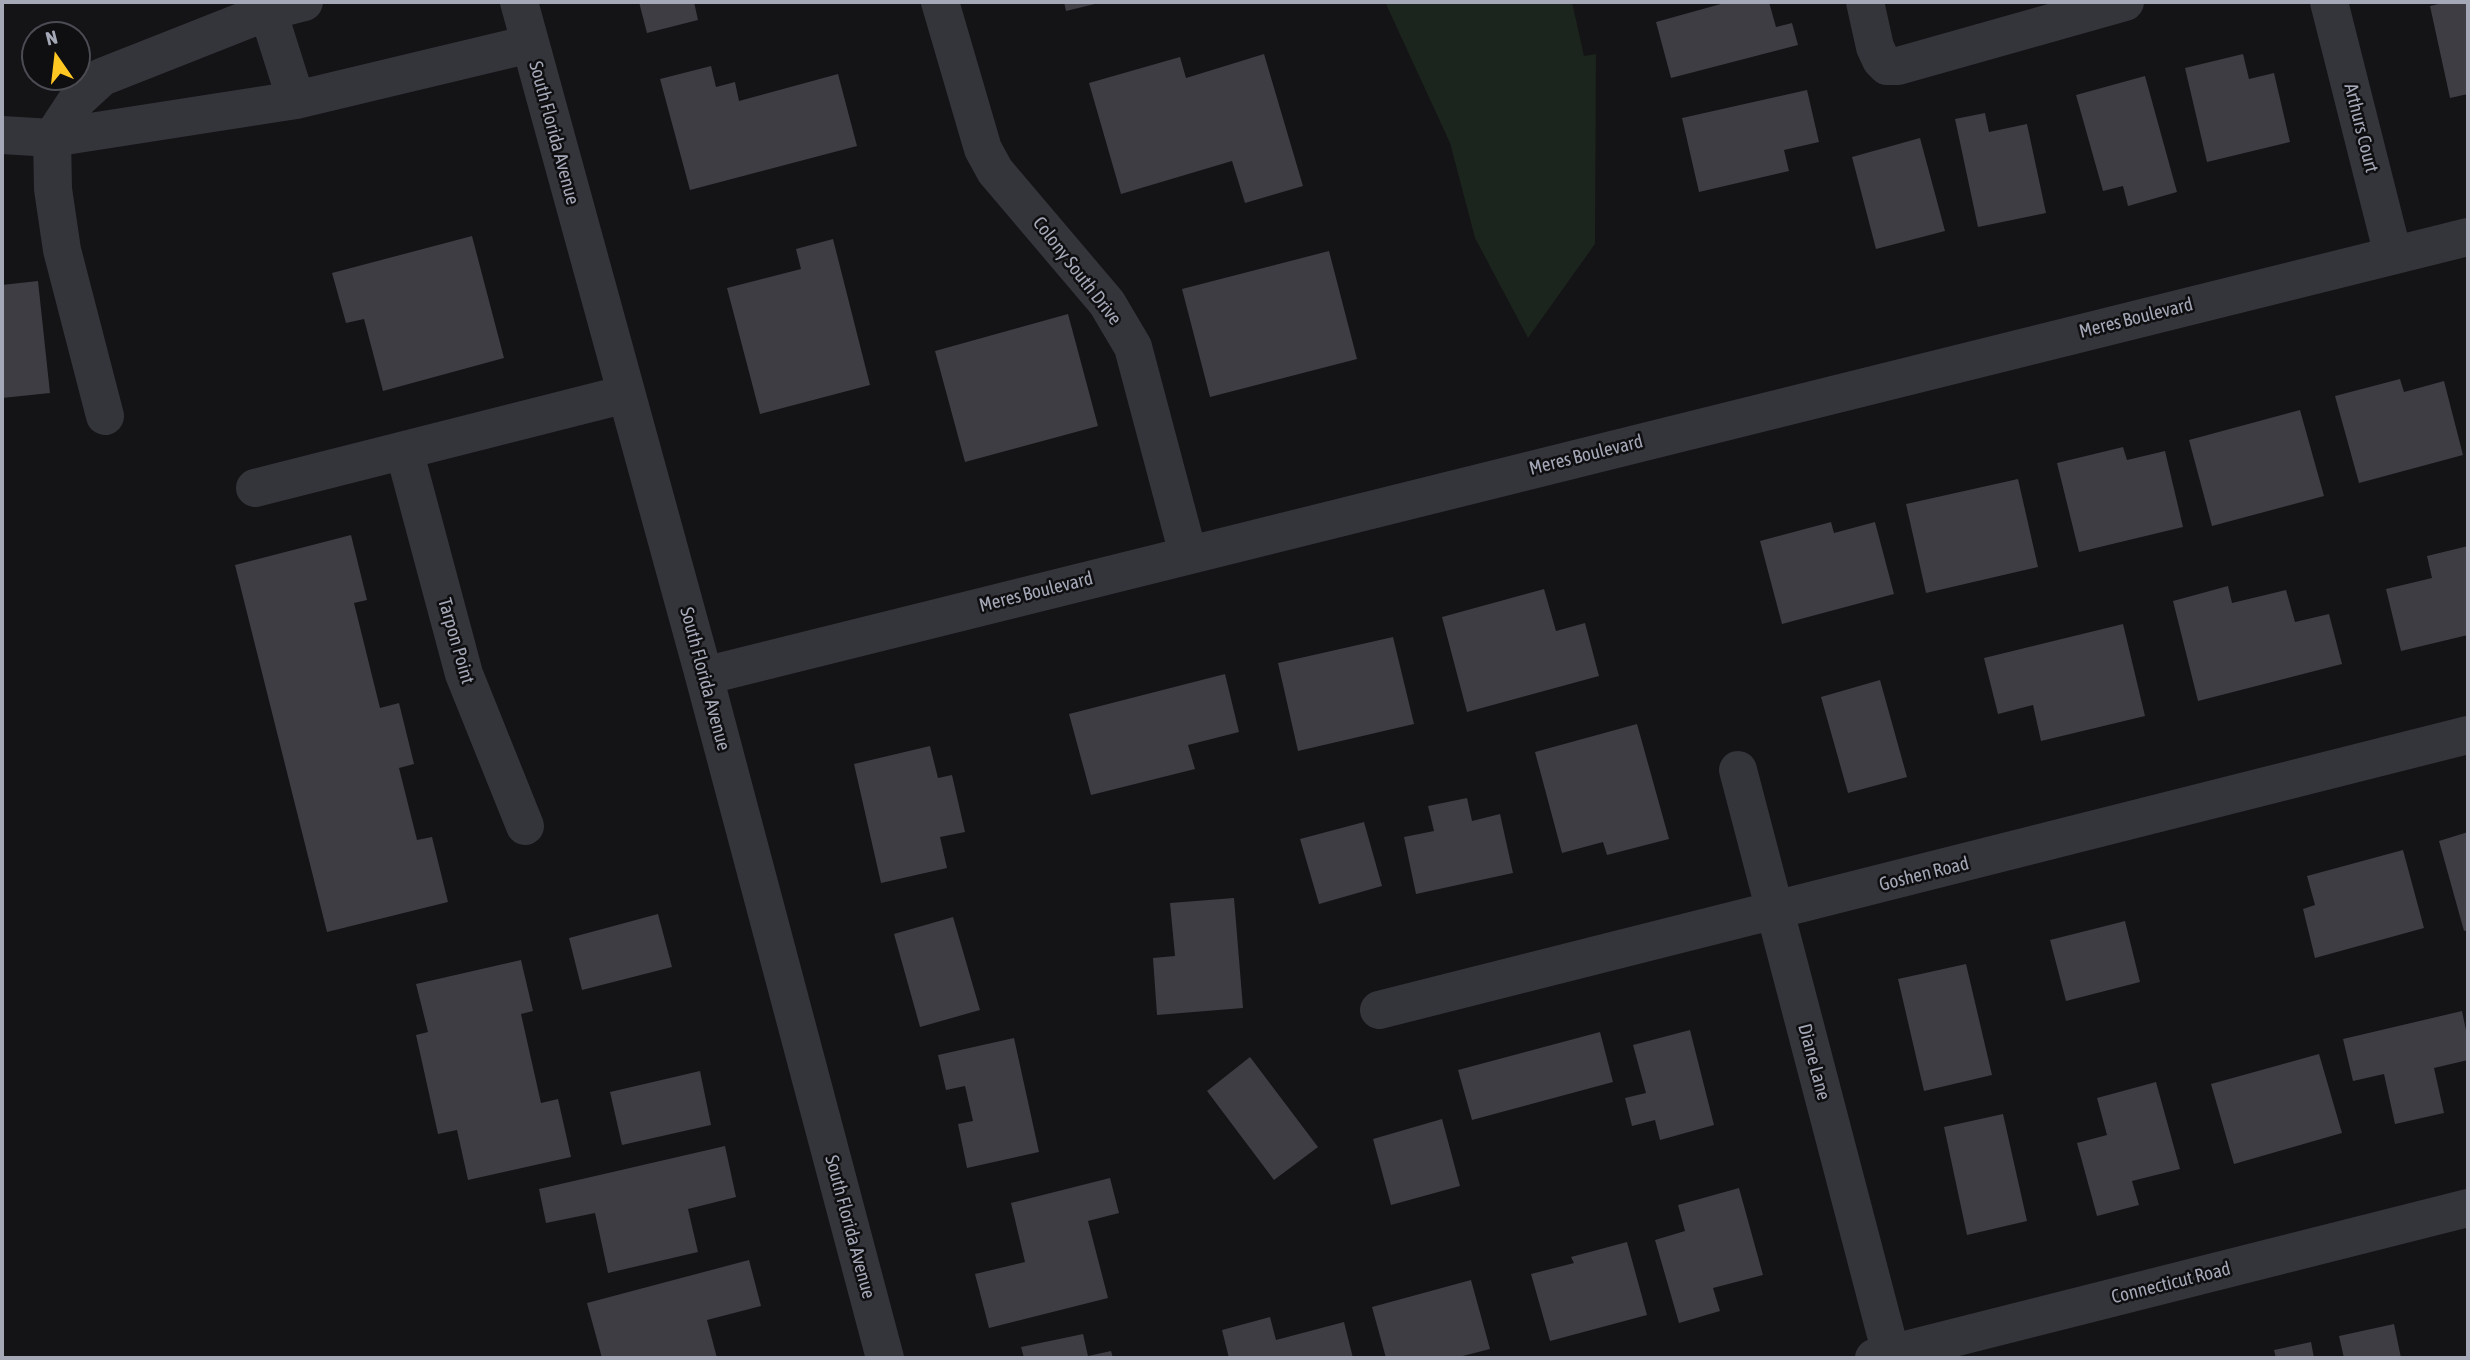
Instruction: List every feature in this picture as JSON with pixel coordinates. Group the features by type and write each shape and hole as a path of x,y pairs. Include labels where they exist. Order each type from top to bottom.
{"street":[{"name":"South Florida Avenue","path":"519,2 704,676 885,1358"},
{"name":"Colony South Drive","path":"940,2 983,149 995,171 1107,303 1133,347 1188,554"},
{"path":"1864,2 1875,47 1887,66 1898,66 2118,3"},
{"name":"Arthurs Court","path":"2329,2 2393,255"},
{"path":"105,416 75,354 57,221 52,138 77,100 102,77 279,5 296,100"},
{"path":"2,135 52,138 296,100 530,44"},
{"name":"Meres Boulevard","path":"704,676 2468,237"},
{"path":"255,488 625,394"},
{"name":"Tarpon Point","path":"404,450 464,674 525,826"},
{"name":"Goshen Road","path":"1379,1010 2468,735"},
{"name":"Diane Lane","path":"1738,770 1883,1356"},
{"name":"Connecticut Road","path":"1883,1356 2468,1208"}],"shaded area":[{"path":"1385,2 1572,2 1584,56 1596,54 1595,244 1528,338 1475,238 1450,143"}],"building":[{"path":"639,2 694,2 698,20 647,33"},
{"path":"1064,2 1099,2 1099,3 1066,11"},
{"path":"1728,2 1769,2 1776,27 1792,23 1798,45 1671,78 1656,22"},
{"path":"2447,2 2468,2 2468,94 2450,98 2430,6"},
{"path":"1264,54 1303,186 1245,203 1232,161 1121,194 1089,83 1180,57 1186,78"},
{"path":"2243,54 2249,79 2274,73 2290,142 2207,162 2185,68"},
{"path":"711,66 716,87 735,82 739,101 838,74 857,146 690,190 660,79"},
{"path":"2145,76 2177,192 2128,206 2123,186 2103,191 2076,95"},
{"path":"1807,90 1819,142 1784,150 1789,171 1699,192 1682,118"},
{"path":"1985,113 1989,132 2027,124 2046,213 1978,227 1955,119"},
{"path":"1920,138 1945,231 1876,249 1852,157"},
{"path":"472,236 504,358 383,391 364,319 346,323 332,273"},
{"path":"833,239 870,385 760,414 727,288 801,269 796,249"},
{"path":"1329,251 1357,359 1210,397 1182,289"},
{"path":"38,281 50,393 2,398 2,285"},
{"path":"1068,314 1098,426 965,462 935,351"},
{"path":"2400,379 2404,392 2444,381 2463,455 2359,483 2335,396"},
{"path":"2300,410 2324,496 2212,526 2189,440"},
{"path":"2123,447 2127,460 2165,451 2183,527 2079,552 2057,463"},
{"path":"2018,479 2038,567 1926,593 1906,504"},
{"path":"1831,522 1834,533 1875,522 1894,594 1782,624 1760,541"},
{"path":"351,535 367,600 354,603 380,708 399,703 414,764 399,768 417,840 432,837 448,902 327,932 235,565"},
{"path":"2468,546 2468,635 2401,651 2386,589 2432,578 2427,556"},
{"path":"2228,586 2232,603 2286,590 2295,622 2329,614 2342,664 2198,701 2173,601"},
{"path":"1544,589 1556,631 1585,623 1599,676 1467,712 1442,617"},
{"path":"2123,624 2145,716 2041,741 2033,705 1998,714 1984,658"},
{"path":"1393,637 1414,724 1298,751 1278,663"},
{"path":"1225,674 1239,732 1188,745 1195,769 1091,795 1069,714"},
{"path":"1880,680 1907,777 1848,793 1821,697"},
{"path":"1637,724 1669,839 1607,855 1603,842 1562,853 1535,752"},
{"path":"930,746 938,778 952,775 965,832 940,837 947,868 881,883 854,764"},
{"path":"1467,798 1472,821 1500,814 1513,873 1416,894 1404,837 1434,831 1428,806"},
{"path":"1364,822 1382,886 1319,904 1300,839"},
{"path":"2468,832 2468,930 2464,931 2439,841"},
{"path":"2403,850 2424,928 2315,958 2303,909 2315,905 2307,876"},
{"path":"1234,898 1243,1008 1157,1015 1153,958 1175,956 1170,903"},
{"path":"658,914 672,967 582,990 569,938"},
{"path":"953,917 980,1010 920,1027 894,934"},
{"path":"2125,921 2140,982 2066,1001 2050,940"},
{"path":"521,960 533,1011 521,1014 541,1103 558,1099 571,1157 468,1180 457,1130 438,1134 416,1035 428,1032 416,984"},
{"path":"1966,964 1992,1075 1924,1091 1898,979"},
{"path":"2462,1011 2468,1040 2468,1060 2434,1068 2444,1113 2395,1124 2384,1074 2353,1081 2343,1039"},
{"path":"1690,1030 1714,1125 1660,1140 1655,1120 1632,1126 1625,1098 1646,1093 1633,1045"},
{"path":"1600,1032 1613,1082 1472,1120 1458,1070"},
{"path":"1014,1038 1039,1152 967,1168 958,1124 973,1121 965,1086 946,1090 938,1055"},
{"path":"2319,1054 2342,1133 2234,1164 2211,1084"},
{"path":"1250,1057 1318,1147 1274,1180 1207,1091"},
{"path":"700,1071 711,1125 622,1145 610,1092"},
{"path":"2156,1082 2180,1169 2132,1181 2139,1205 2097,1216 2077,1143 2107,1135 2097,1098"},
{"path":"2003,1114 2027,1221 1967,1235 1944,1127"},
{"path":"1442,1119 1460,1186 1391,1205 1373,1139"},
{"path":"725,1146 736,1197 688,1209 698,1252 608,1273 595,1213 546,1223 539,1189"},
{"path":"1110,1178 1119,1213 1088,1221 1108,1298 989,1328 975,1274 1025,1262 1011,1203"},
{"path":"1739,1188 1763,1275 1713,1288 1720,1311 1679,1323 1655,1240 1685,1231 1678,1205"},
{"path":"1627,1242 1647,1315 1550,1341 1531,1274 1574,1263 1571,1257"},
{"path":"749,1260 761,1306 707,1320 717,1358 602,1358 587,1303"},
{"path":"1471,1280 1490,1349 1455,1358 1386,1358 1372,1307"},
{"path":"1270,1317 1276,1340 1344,1322 1353,1358 1229,1358 1222,1330"},
{"path":"2394,1324 2401,1358 2344,1358 2339,1336"},
{"path":"1083,1334 1088,1356 1111,1351 1113,1358 1024,1358 1021,1347"},
{"path":"2311,1342 2314,1358 2276,1358 2274,1350"}]}
